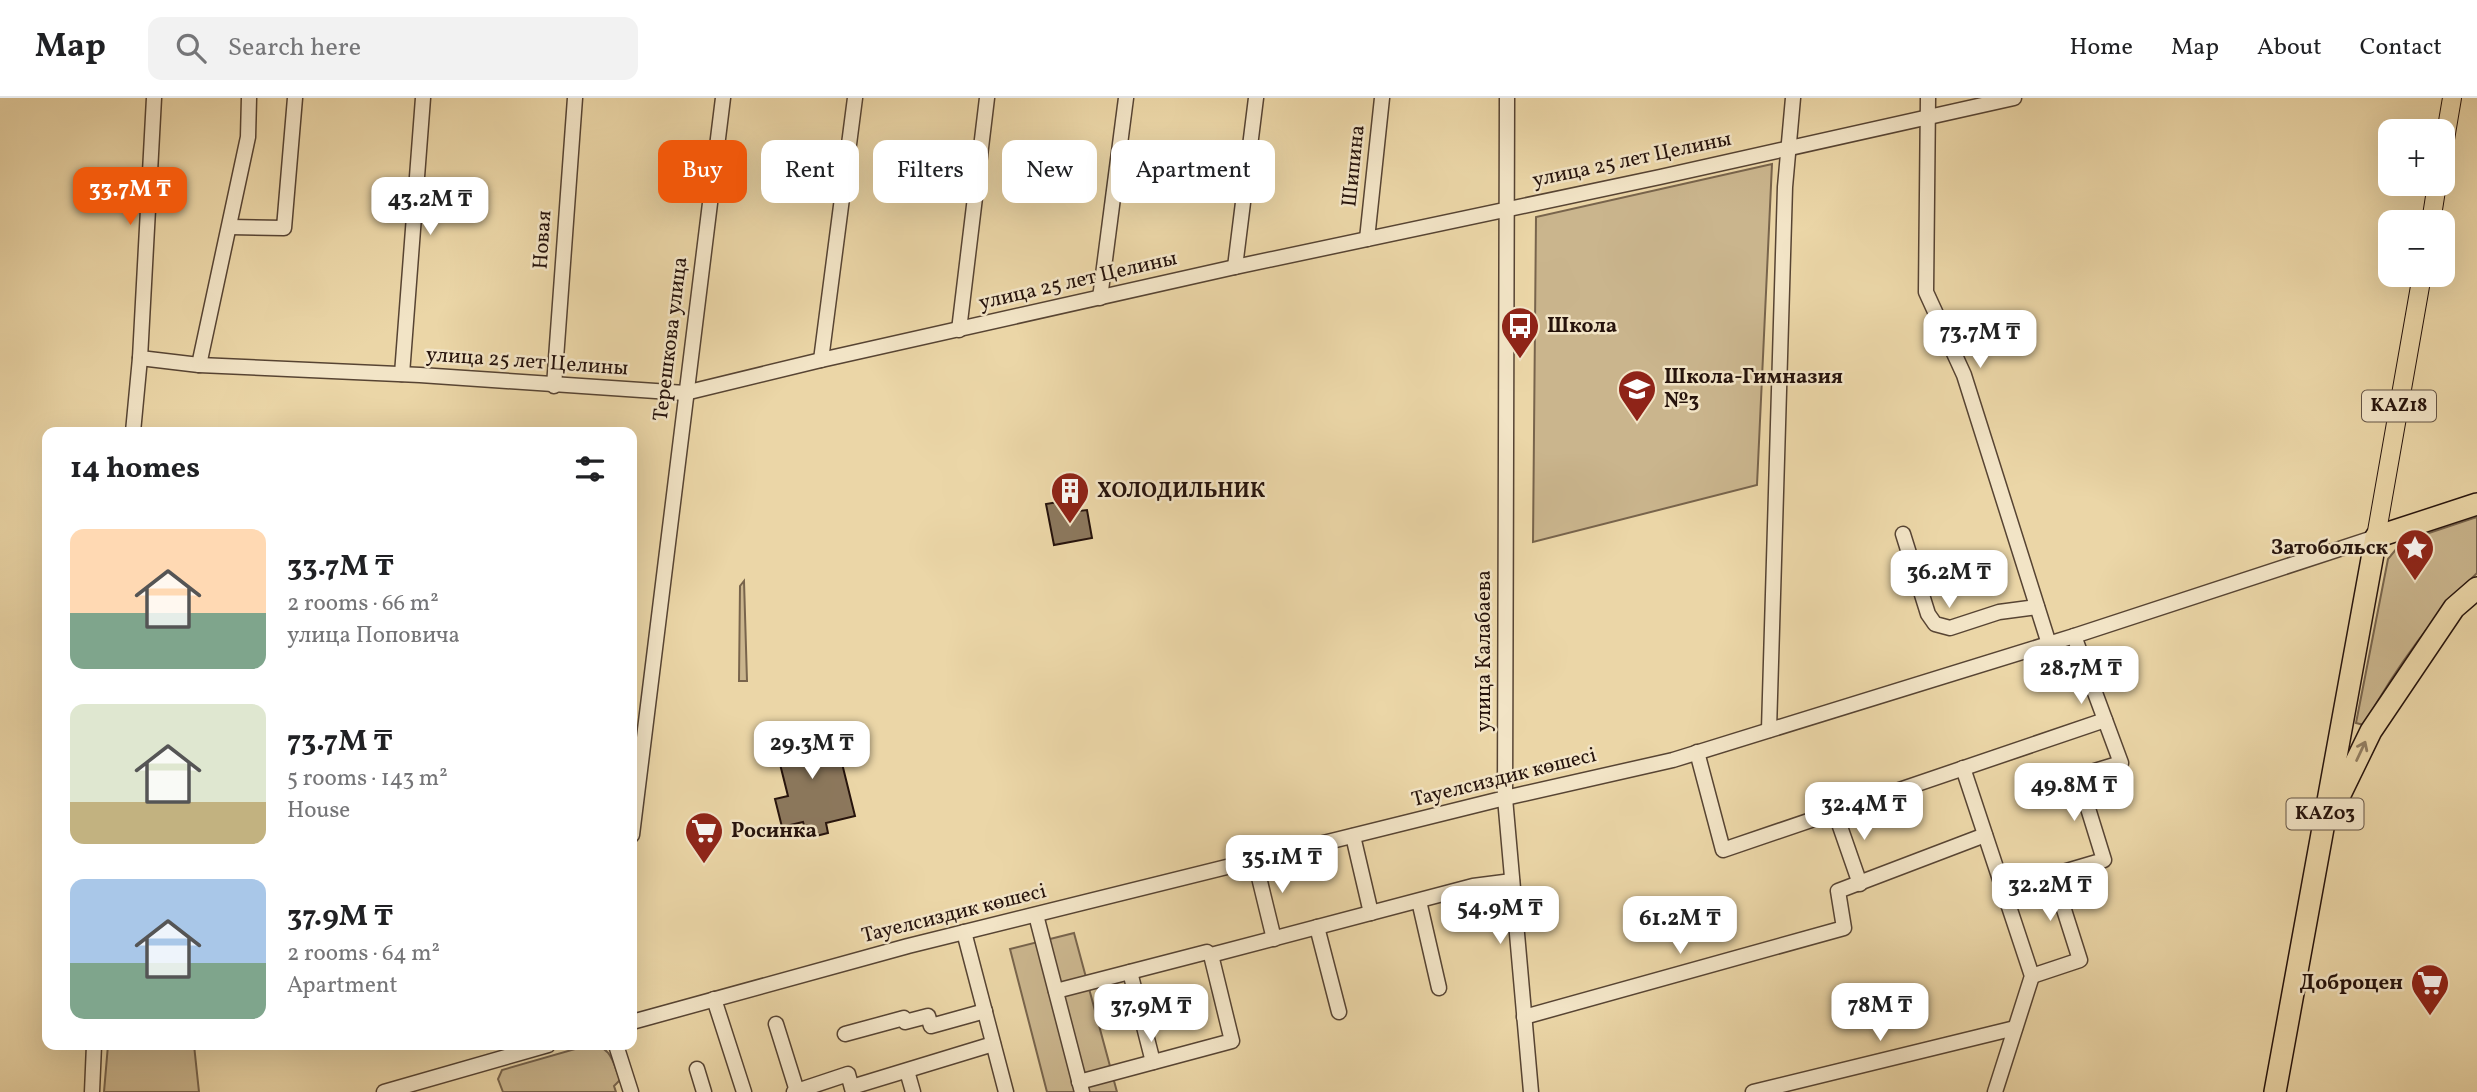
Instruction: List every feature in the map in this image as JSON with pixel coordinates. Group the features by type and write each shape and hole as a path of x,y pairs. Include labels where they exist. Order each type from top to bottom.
{"highway":[{"path":"2376,537 2477,504"},
{"name":"KАZ03","path":"2275,1092 2376,537"},
{"name":"KАZ03","path":"2322,835 2371,731 2454,608 2477,588"}],"main road":[{"path":"2448,119 2452,98"},
{"name":"KAZ18","path":"2376,537 2419,287"}],"street":[{"path":"133,427 140,358 154,98"},
{"path":"199,365 248,137 249,98"},
{"path":"230,227 284,228 295,98"},
{"path":"402,374 423,98"},
{"name":"Новая","path":"554,386 575,98"},
{"name":"Терешкова улица","path":"637,793 723,98"},
{"path":"821,360 856,98"},
{"path":"959,330 987,98"},
{"path":"1100,299 1126,98"},
{"path":"1235,267 1256,98"},
{"name":"Шипина","path":"1367,239 1382,98"},
{"name":"улица Калабаева","path":"1507,98 1505,798 1531,1092"},
{"path":"1769,730 1785,187 1793,98"},
{"path":"1928,98 1930,116 1926,292 1964,374 2049,644"},
{"name":"улица 25 лет Целины","path":"140,358 199,365 402,374 685,393 1235,267 2014,98"},
{"path":"1903,534 1928,614 1934,624 1950,628 1999,612 2037,607"},
{"name":"Тауелсиздик көшесі","path":"637,1020 964,932 1697,752 2049,644 2376,537"},
{"path":"2032,976 2080,960 2053,875 2104,860 2078,776 2121,763 2074,636"},
{"path":"1697,752 1723,850 2105,720"},
{"path":"1963,768 2032,976 1995,1092"},
{"path":"1835,812 1860,884"},
{"path":"1524,1017 1844,928 1838,891 1985,835"},
{"path":"1353,836 1371,913"},
{"path":"1255,860 1274,939"},
{"path":"1056,991 1207,952 1211,955 1472,887 1512,881"},
{"path":"1419,901 1439,988"},
{"path":"1036,915 1081,1087 1153,1062 1232,1041 1211,955"},
{"path":"1317,928 1339,1012"},
{"path":"964,932 1006,1092"},
{"path":"1130,972 1153,1062"},
{"path":"714,999 744,1092"},
{"path":"845,1034 904,1018 905,1022 928,1016 931,1026 985,1011"},
{"path":"776,1024 795,1091 848,1074 853,1090 907,1070 993,1044"},
{"path":"1753,1092 2015,1028"},
{"path":"92,1092 94,1050"},
{"path":"384,1092 531,1050"},
{"path":"617,1050 631,1092"},
{"path":"697,1069 704,1092"},
{"path":"907,1070 913,1092"}],"shaded area":[{"path":"1772,164 1757,485 1533,542 1536,217"},
{"path":"2477,517 2477,573 2444,608 2415,645 2364,725 2356,723 2388,559 2402,542"},
{"path":"744,581 747,681 739,681 740,586"},
{"path":"1074,933 1117,1092 1047,1092 1010,949"},
{"path":"108,1050 195,1050 199,1092 104,1092"},
{"path":"572,1050 605,1050 620,1080 614,1086 616,1092 503,1092 498,1079 502,1070"}],"building":[{"name":"ХОЛОДИЛЬНИК","path":"1076,499 1079,511 1087,510 1092,538 1054,545 1046,504"},
{"path":"799,724 802,735 833,727 855,816 826,823 828,833 808,838 803,822 782,827 775,799 788,796 775,744 784,742 781,729"}],"place":[{"name":"Школа","path":"1520,360"},
{"name":"Школа-Гимназия №3","path":"1637,423"},
{"name":"ХОЛОДИЛЬНИК","path":"1070,525"},
{"name":"Затобольск","path":"2415,582"},
{"name":"Росинка","path":"704,865"},
{"name":"Доброцен","path":"2430,1017"}]}
